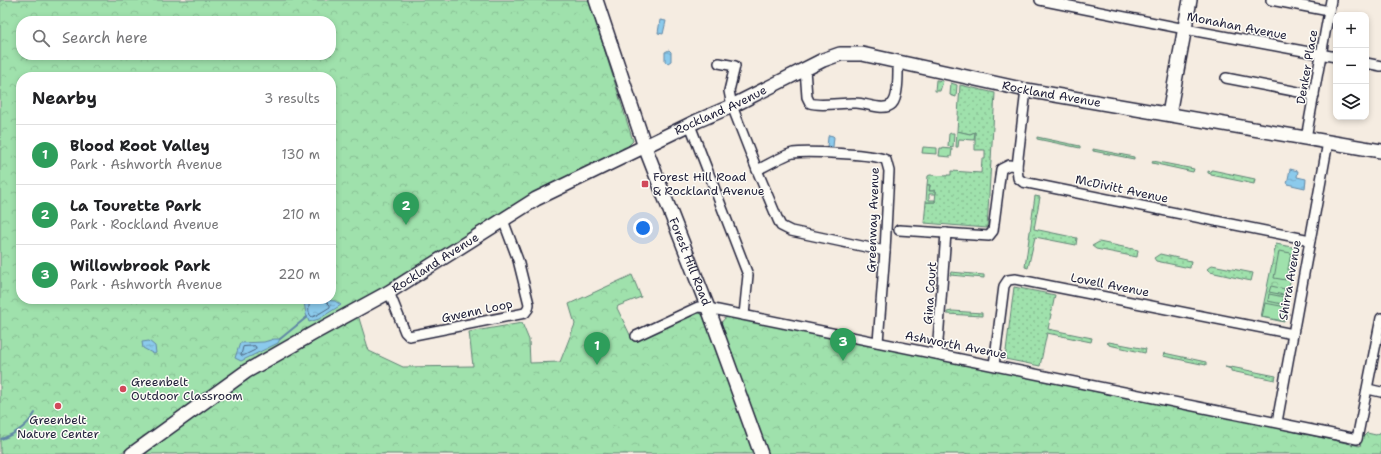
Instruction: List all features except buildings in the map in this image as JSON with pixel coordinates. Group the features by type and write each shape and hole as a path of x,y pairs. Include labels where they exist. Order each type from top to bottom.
{"street":[{"name":"Forest Hill Road","path":"596,0 645,147 708,308 761,454"},
{"name":"Monahan Avenue","path":"1040,0 1333,56"},
{"path":"1169,114 1190,0"},
{"path":"1271,0 1329,11"},
{"name":"Denker Place","path":"1306,138 1331,0"},
{"name":"Rockland Avenue","path":"132,454 247,371 389,292 536,199 732,106 832,56 847,53 862,54 1026,90 1381,151"},
{"path":"805,69 807,97 810,103 817,105 856,103 886,107 893,103 896,96 898,62"},
{"path":"719,63 735,66 729,91 732,106 781,226 786,229 885,251"},
{"path":"1369,64 1381,66"},
{"path":"1226,78 1314,95"},
{"path":"899,230 986,236 992,234 1001,169 1009,165 1017,166 1026,90"},
{"path":"690,125 748,275 744,315"},
{"name":"Shirra Avenue","path":"1277,422 1328,142"},
{"name":"Greenway Avenue","path":"757,170 792,153 830,153 877,157 886,160 889,171 878,342"},
{"name":"McDivitt Avenue","path":"1017,166 1018,178 1023,182 1310,240"},
{"name":"Gwenn Loop","path":"389,292 404,332 409,336 525,313 529,304 518,260 504,220"},
{"name":"Gina Court","path":"937,354 946,233"},
{"name":"Lovell Avenue","path":"994,365 1004,286 1008,280 1015,279 1293,334"},
{"name":"Ashworth Avenue","path":"636,336 698,307 708,308 1357,439 1368,389"},
{"path":"1381,318 1368,389 1381,392"}],"green space":[{"path":"0,0 589,0 633,141 619,155 532,194 503,211 418,268 119,454 0,454"},
{"path":"936,80 943,81 940,91 935,91"},
{"path":"951,83 957,85 956,97 950,95"},
{"path":"960,85 995,93 987,228 924,223 926,202 935,202 936,191 929,191 930,185 927,185 928,176 947,176 951,175 951,171 981,173 982,159 985,159 985,150 975,150 975,132 970,134 957,131"},
{"path":"957,131 970,134 975,132 974,140 959,139 958,147 956,147"},
{"path":"954,133 953,147 948,146 949,134"},
{"path":"1037,137 1080,146 1080,148 1037,139"},
{"path":"923,147 937,148 937,154 922,153"},
{"path":"940,148 952,149 951,157 939,156"},
{"path":"1093,149 1134,157 1134,159 1093,151"},
{"path":"1153,161 1194,169 1193,172 1152,163"},
{"path":"1212,170 1255,179 1254,184 1211,175 1208,171 1211,172"},
{"path":"927,185 930,185 929,191 936,191 936,194 929,194 929,200 935,200 935,202 926,202"},
{"path":"1035,196 1040,197 1034,229 1077,238 1076,245 1035,237 1028,268 1025,267"},
{"path":"1099,242 1138,250 1137,257 1096,249 1092,246"},
{"path":"1276,244 1297,248 1285,305 1288,306 1284,322 1261,317"},
{"path":"1279,251 1291,253 1286,280 1274,278"},
{"path":"1160,254 1191,261 1190,268 1156,261 1154,258"},
{"path":"1212,265 1253,273 1251,281 1210,272 1207,269"},
{"path":"951,272 984,275 984,278 950,275"},
{"path":"632,275 641,297 618,306 617,308 633,341 694,314 700,313 703,316 756,454 138,454 268,364 358,315 369,351 403,367 473,366 469,332 522,323 529,340 530,363 560,362 575,324 569,304"},
{"path":"1271,286 1285,289 1284,295 1269,292"},
{"path":"1014,287 1055,295 1048,329 1092,338 1091,342 1047,333 1040,366 1005,359"},
{"path":"1269,294 1284,297 1282,304 1268,301"},
{"path":"1265,303 1286,307 1283,321 1262,317"},
{"path":"947,312 982,313 982,316 947,314"},
{"path":"729,317 1142,401 1209,413 1360,446 1363,437 1367,433 1376,435 1381,432 1381,454 768,454 720,324 725,318"},
{"path":"1109,342 1146,349 1145,353 1109,345 1107,343"},
{"path":"1164,353 1206,362 1206,365 1163,356"},
{"path":"1225,367 1276,376 1275,380 1231,371 1231,369"}],"water":[{"path":"660,20 666,21 663,34 658,33"},
{"path":"669,50 671,52 671,61 668,63 665,62 665,52"},
{"path":"829,135 834,137 833,147 827,147"},
{"path":"1290,169 1298,171 1297,177 1306,179 1305,188 1287,184"},
{"path":"336,302 341,305 319,319 309,322 304,304 336,304"},
{"path":"280,339 278,343 241,361 235,358 240,343 264,342"},
{"path":"149,341 155,346 156,353 154,354 143,348 142,342"}],"waterway":[{"path":"280,339 307,317"},
{"path":"1,439 20,429 32,418 35,413"}],"place":[{"name":"Forest Hill Road & Rockland Avenue","path":"645,184"},
{"name":"La Tourette Park","path":"406,225"},
{"name":"Willowbrook Park","path":"843,361"},
{"name":"Blood Root Valley","path":"597,365"},
{"name":"Greenbelt Outdoor Classroom","path":"123,389"},
{"name":"Greenbelt Nature Center","path":"58,406"}]}
